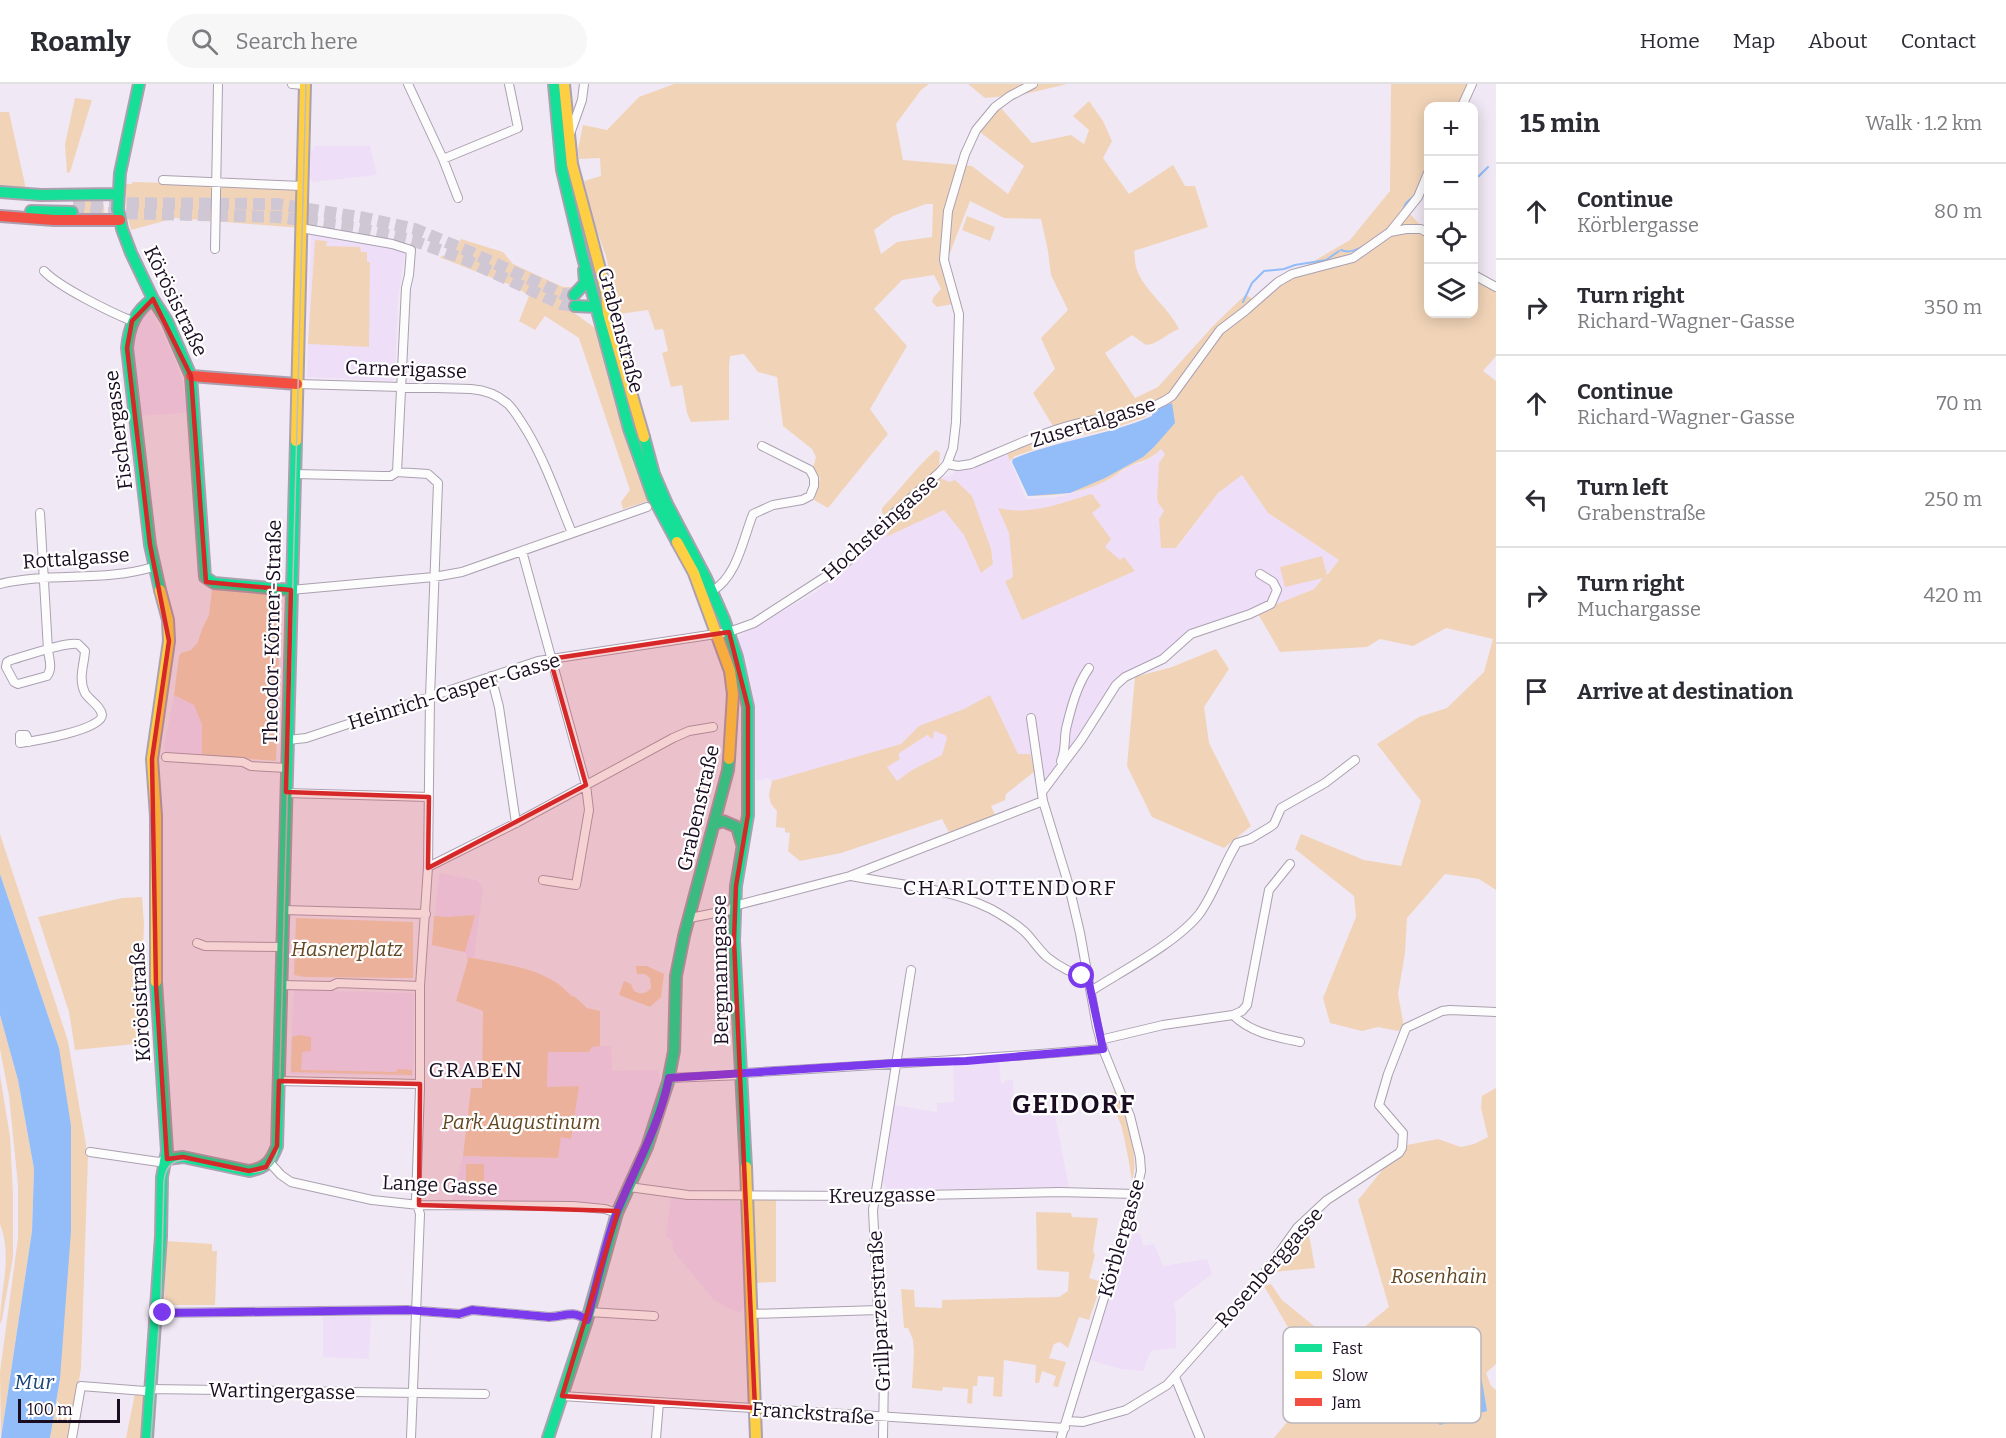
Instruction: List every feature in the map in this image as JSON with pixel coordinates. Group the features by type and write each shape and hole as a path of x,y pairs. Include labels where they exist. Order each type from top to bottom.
{"main road":[{"name":"Körösistraße","path":"139,84 126,138 117,194 120,220 132,253 153,299 167,321 191,376 205,574 208,581 214,583 291,590"},
{"name":"Theodor-Körner-Straße","path":"270,1163 277,1146 304,84"},
{"name":"Grabenstraße","path":"554,84 562,170 583,258 601,301 654,474 712,591 729,632 743,682"},
{"name":"Grabenstraße","path":"548,1438 588,1316 617,1213 647,1147 669,1078 674,1051 676,976 728,770 734,694 730,671 694,573 645,479 628,429 572,164 564,84"},
{"path":"0,192 41,195 117,194"},
{"path":"0,200 73,207 0,209"},
{"path":"0,216 54,220 120,220"},
{"path":"583,258 585,283 574,300 601,301"},
{"path":"132,321 138,311 153,299"},
{"name":"Fischergasse","path":"132,321 128,339 128,357 153,567"},
{"name":"Carnerigasse","path":"191,376 297,384"},
{"name":"Körösistraße","path":"147,1438 161,1236 162,1177 167,1159 156,985 156,816 152,759 169,641 168,620 153,567"},
{"name":"Bergmanngasse","path":"743,682 748,707 748,815 734,906 734,940 742,1074 756,1438"},
{"path":"732,727 736,738 734,769 748,778"},
{"path":"716,824 723,821 737,827 742,845"},
{"path":"167,1159 183,1157 255,1170 270,1163"}],"street":[{"path":"215,249 218,84"},
{"path":"292,84 304,84"},
{"path":"408,84 443,159 458,198"},
{"path":"443,159 518,128 508,84"},
{"name":"Grabenstraße","path":"568,136 582,100 584,84"},
{"name":"Hochsteingasse","path":"729,632 770,614 835,573 892,515 947,464 956,437 959,314 944,260 948,211 965,154 976,130 995,107 1033,84"},
{"path":"1464,102 1472,84"},
{"path":"163,180 302,186"},
{"path":"1390,232 1418,197 1424,183"},
{"path":"301,228 392,244 411,250 406,288 397,472"},
{"path":"1390,232 1406,229 1424,231"},
{"name":"Zusertalgasse","path":"947,464 958,466 971,464 1074,424 1125,415 1166,400 1172,396 1220,330 1275,284 1292,274 1353,258 1390,232"},
{"path":"44,270 69,288 132,321"},
{"path":"1478,278 1496,287"},
{"name":"Carnerigasse","path":"297,384 479,389 495,395 509,405 526,430 545,465 572,533"},
{"path":"712,591 721,586 731,569 753,514 773,505 802,500 810,496 814,486 814,478 810,470 762,446"},
{"path":"295,474 391,476 397,472 428,474 438,483 430,697 428,867 420,986 420,1084 416,1200 420,1214 411,1438"},
{"path":"291,590 434,577 462,572 646,507"},
{"path":"20,735 20,743 29,742 92,727 102,717 102,712 86,693 81,679 85,651 82,647 72,644 48,650 8,662 6,667 14,682 18,684 47,676 50,672 48,650 40,513"},
{"path":"522,551 586,785 589,810 576,884 574,886 543,880"},
{"name":"Rottalgasse","path":"0,584 44,577 135,573 153,567"},
{"path":"1057,771 1081,740 1116,685 1125,677 1163,659 1191,634 1250,614 1271,604 1276,590 1273,582 1260,574"},
{"name":"Heinrich-Casper-Gasse","path":"288,740 306,738 491,676 550,659 729,632"},
{"path":"690,918 730,910 734,906 850,876 1043,796 1065,751 1066,730 1078,688 1089,668"},
{"path":"491,676 499,707 516,823"},
{"name":"Körblergasse","path":"1031,718 1043,796 1069,886 1100,1040 1130,1116 1141,1171 1136,1194 1061,1438"},
{"path":"428,867 516,823 673,738 689,731 713,727"},
{"path":"166,757 243,762 251,766 287,768"},
{"path":"1091,991 1189,926 1201,912 1237,843 1250,839 1270,827 1274,824 1281,808 1318,788 1355,760"},
{"path":"286,793 429,797"},
{"path":"1100,1040 1163,1025 1233,1015 1242,1011 1246,1005 1269,890 1290,864"},
{"path":"850,876 928,887 955,894 991,910 1024,931 1046,956 1072,972 1088,978"},
{"path":"283,910 426,914"},
{"path":"197,943 205,946 282,947"},
{"name":"Grillparzerstraße","path":"883,1438 884,1372 873,1210 911,970"},
{"path":"281,985 331,986 337,983 420,986"},
{"name":"Rosenberggasse","path":"1066,1425 1126,1410 1167,1385 1256,1285 1297,1228 1327,1200 1387,1162 1402,1148 1403,1133 1379,1105 1406,1028 1442,1011 1496,1012"},
{"path":"1233,1015 1246,1026 1257,1031 1300,1042"},
{"path":"669,1078 896,1063 966,1061 1103,1049"},
{"path":"279,1081 420,1084"},
{"path":"90,1152 159,1162 167,1159"},
{"name":"Lange Gasse","path":"270,1163 291,1182 372,1200 418,1205 573,1206 605,1209 617,1213"},
{"name":"Kreuzgasse","path":"629,1187 688,1195 747,1196 874,1196 1017,1192 1136,1194"},
{"path":"155,1313 416,1311 459,1314 472,1310 549,1317 560,1314 654,1316"},
{"path":"752,1314 878,1310"},
{"path":"1174,1377 1200,1438"},
{"name":"Wartingergasse","path":"72,1438 81,1386 145,1391 150,1389 485,1394"},
{"name":"Franckstraße","path":"562,1396 882,1418 1066,1425"},
{"path":"656,1438 659,1402"}],"highlighted area":[{"path":"153,299 191,376 206,582 291,590 286,792 429,797 428,868 586,785 550,659 729,632 748,707 748,815 736,886 734,940 755,1408 562,1396 618,1211 419,1205 420,1084 279,1081 277,1146 266,1167 249,1171 183,1157 167,1159 156,985 152,759 169,641 150,545 127,348 132,321"}],"shaded area":[{"path":"315,146 370,146 377,175 313,182 310,178 311,152"},
{"path":"311,234 399,249 405,253 398,298 395,379 392,381 307,377"},
{"path":"151,309 172,352 182,380 187,411 182,413 141,416 133,343 139,322 147,310"},
{"path":"1161,449 1165,453 1159,463 1157,498 1164,511 1159,519 1162,548 1177,548 1218,493 1242,475 1268,513 1339,560 1314,589 1257,612 1191,634 1163,659 1125,677 1042,792 1035,771 1006,794 1005,800 991,806 995,815 949,832 942,819 841,853 800,861 788,851 790,833 785,832 785,828 776,827 777,811 771,804 769,795 772,781 768,778 756,781 753,697 746,659 736,638 816,592 858,557 938,478 950,476 958,469 1007,453 1026,499 1052,498 1070,494 1112,478 1129,466 1142,463"},
{"path":"174,695 194,704 202,725 202,755 166,753 164,747"},
{"path":"439,873 476,880 483,887 474,958 467,957 465,952 432,945"},
{"path":"294,990 414,993 413,1076 290,1074"},
{"path":"611,1045 612,1071 659,1070 660,1091 635,1158 613,1203 452,1202 463,1156 557,1158 561,1137 579,1086 547,1087 548,1052"},
{"path":"999,1061 1001,1083 1013,1080 1014,1115 1054,1110 1069,1187 888,1190 882,1181 894,1105 937,1112 937,1103 954,1102 953,1064"},
{"path":"671,1197 741,1203 745,1307 741,1313 714,1300 674,1252 671,1239 666,1237"},
{"path":"1131,1229 1141,1235 1143,1246 1154,1244 1163,1266 1207,1259 1212,1274 1174,1303 1176,1348 1151,1351 1143,1371 1120,1369 1090,1360"},
{"path":"323,1316 371,1317 369,1359 323,1357"}],"green space":[{"path":"674,84 929,84 921,90 896,124 903,160 972,166 1008,194 1024,166 980,132 1000,107 1032,143 1071,135 1084,144 1089,130 1073,116 1089,101 1103,121 1112,141 1103,158 1129,194 1173,165 1185,186 1195,186 1208,227 1134,251 1136,268 1140,277 1179,329 1155,343 1146,345 1132,335 1105,353 1135,398 1158,387 1213,326 1245,295 1256,300 1278,282 1350,240 1390,191 1391,84 1472,84 1466,102 1424,102 1424,189 1410,214 1424,229 1424,318 1478,318 1478,280 1496,289 1496,356 1483,371 1496,381 1496,890 1479,879 1445,874 1407,918 1405,953 1398,994 1404,1027 1398,1031 1378,1027 1362,1031 1330,1023 1323,998 1356,917 1354,896 1295,849 1301,834 1364,860 1401,866 1421,801 1377,744 1419,717 1447,708 1484,672 1493,639 1446,628 1413,646 1380,639 1367,647 1280,652 1257,612 1314,589 1323,578 1285,587 1280,567 1322,556 1327,575 1339,560 1268,513 1242,475 1218,493 1176,548 1161,548 1159,519 1164,511 1157,498 1159,463 1165,454 1161,449 1148,459 1092,487 1061,494 1028,496 1013,459 1047,447 1135,423 1152,416 1153,410 1164,406 1161,403 1056,431 1033,393 1055,369 1041,338 1068,310 1051,275 1041,219 1004,218 970,201 948,258 942,263 952,304 937,307 932,302 941,289 934,275 902,280 874,309 907,346 870,409 888,434 828,508 814,500 820,478 813,468 816,457 812,449 783,426 777,377 758,372 744,354 730,356 729,420 691,422 682,385 671,387 662,353 668,351 663,329 655,330 648,310 619,314 606,256 593,220 584,181 601,176 600,158 579,159 578,149 583,125 607,130 639,97","holes":["926,204 933,204 932,237 897,242 881,254 874,230 893,216"]},
{"path":"968,84 1067,84 1025,94 985,98"},
{"path":"75,98 92,100 70,172 67,173 65,144"},
{"path":"0,112 9,112 26,189 0,188"},
{"path":"132,182 302,188 301,228 175,218 131,230 127,212 126,184 132,184"},
{"path":"76,197 103,197 105,217 76,217"},
{"path":"967,216 995,227 990,241 962,230"},
{"path":"461,239 503,252 513,264 563,287 575,287 573,312 595,328 625,437 648,501 623,509 621,502 630,490 579,338 545,316 535,330 519,321 529,296 518,288 439,257 453,253"},
{"path":"315,240 327,241 326,246 360,247 361,252 367,252 367,262 370,262 369,347 308,344"},
{"path":"1144,414 1146,417 1114,428 1066,439 1015,456 1010,461 1007,453 1058,434"},
{"path":"936,450 940,453 938,477 949,482 955,480 972,496 991,549 993,564 981,573 964,535 944,510 886,537 892,527 892,522 882,513 882,508"},
{"path":"1092,494 1101,506 1092,513 1111,539 1105,547 1120,560 1124,557 1135,571 1022,620 1005,581 1013,575 1009,533 998,508 1034,509"},
{"path":"212,589 280,596 276,761 202,755 202,725 194,705 174,695 179,656 191,650 198,642 209,615"},
{"path":"1216,649 1229,669 1204,707 1209,743 1251,826 1224,848 1152,817 1127,766 1135,677 1172,667"},
{"path":"990,695 1018,754 1030,754 1035,771 1006,794 1005,800 991,806 995,815 949,832 942,819 841,853 800,861 788,851 790,833 785,832 785,828 776,827 777,811 771,804 769,795 772,781 901,744 919,726 964,709","holes":["934,731 947,738 942,755 912,770 897,781 887,767 900,759 898,754 927,735 933,739"]},
{"path":"0,834 68,1041 88,1156 81,1368 70,1438 50,1438 60,1379 59,1048 0,874"},
{"path":"142,897 145,1043 75,1050 69,1012 38,917 122,898"},
{"path":"475,915 465,952 432,945 434,916"},
{"name":"Hasnerplatz","path":"296,918 413,922 413,978 294,975"},
{"name":"Park Augustinum","path":"467,957 532,971 556,983 587,1008 600,1011 600,1046 592,1047 589,1052 548,1052 547,1087 579,1086 571,1139 561,1137 558,1158 463,1156 471,1088 482,1088 483,1011 456,1001"},
{"path":"636,966 647,966 664,974 661,997 650,1007 619,995 624,981 631,984 634,991 639,993 645,993 651,988 650,978 645,974 637,974"},
{"path":"0,1015 18,1080 34,1169 32,1231 1,1438 0,1372 18,1238 18,1185 9,1096 0,1049"},
{"path":"299,1035 311,1037 311,1051 302,1052 301,1070 397,1072 397,1069 412,1070 412,1075 291,1072 292,1037"},
{"path":"0,1075 10,1137 13,1257 0,1324 6,1261 4,1237 0,1224"},
{"name":"Rosenhain","path":"1496,1088 1496,1364 1486,1373 1491,1386 1496,1390 1496,1438 1274,1438 1286,1423 1481,1423 1481,1327 1364,1327 1389,1307 1358,1200 1402,1146 1438,1139 1461,1147 1488,1137 1481,1108 1482,1096"},
{"path":"1116,1091 1128,1124 1133,1148 1132,1181 1123,1132 1112,1102 1112,1094"},
{"path":"466,1164 484,1164 484,1196 466,1196"},
{"path":"747,1196 776,1196 776,1282 751,1283"},
{"path":"1036,1212 1071,1213 1072,1217 1098,1218 1093,1251 1095,1255 1089,1278 1102,1282 1089,1320 1079,1317 1068,1348 1060,1342 1054,1344 1049,1358 1066,1362 1058,1387 1053,1386 1056,1376 1042,1371 1039,1383 1035,1383 1036,1365 1004,1360 1002,1397 993,1396 994,1377 978,1376 977,1386 973,1386 972,1404 967,1403 968,1389 943,1387 942,1391 912,1388 913,1340 908,1328 904,1328 901,1289 914,1290 915,1307 942,1308 942,1300 1059,1297 1068,1291 1069,1272 1037,1270"},
{"path":"1308,1229 1315,1268 1273,1272"},
{"path":"166,1241 212,1244 212,1251 217,1251 215,1305 164,1305"},
{"path":"1271,1284 1282,1300 1314,1327 1288,1327 1264,1286"},
{"path":"135,1393 145,1397 141,1438 126,1438"}],"water":[{"path":"1172,403 1175,423 1143,457 1105,478 1070,493 1028,496 1012,462 1013,459 1047,447 1135,423 1152,416 1153,410"},
{"name":"Mur","path":"0,874 59,1048 71,1126 71,1231 60,1379 50,1438 1,1438 32,1231 34,1169 18,1080 0,1015"},
{"path":"1481,1379 1482,1381 1487,1411 1481,1413"}],"waterway":[{"path":"1478,176 1488,167"},
{"path":"1403,210 1406,203 1416,194"},
{"path":"1341,250 1353,251 1360,248 1389,228"},
{"path":"1243,302 1252,283 1264,271 1326,260 1339,251"}],"tunnel":[{"path":"73,203 277,204 365,218 415,229 562,294 574,295"},
{"path":"72,212 278,217 358,228 412,240 464,259 561,304 575,306"}],"tram line":[{"path":"151,1438 161,1297 164,1181 170,1165 183,1160 200,1161 238,1171 256,1172 270,1166 278,1149 306,84"}],"traffic: fast":[{"path":"139,84 120,173 118,209 122,229 131,253 153,299 167,321 191,376 205,577 214,583 291,590"},
{"path":"554,84 562,170 583,258 629,429 653,497 677,542"},
{"path":"0,192 41,195 117,194"},
{"path":"31,211 72,212"},
{"path":"574,295 585,283 584,270"},
{"path":"153,299 137,314 129,333 127,348 150,545 160,590"},
{"path":"575,306 596,307"},
{"path":"644,437 654,474 667,504 706,578 724,619 737,657 748,707 748,815 736,886 734,940 746,1167"},
{"path":"167,1159 183,1157 249,1171 267,1163 277,1146 296,441"},
{"path":"548,1438 587,1320 617,1213 647,1147 668,1082 674,1051 676,976 729,759"},
{"path":"715,824 723,821 737,827 742,844"},
{"path":"147,1438 161,1236 162,1177 167,1151 156,982"}],"traffic: slow":[{"path":"296,441 305,84"},
{"path":"564,84 572,164 606,292 608,313 644,437"},
{"path":"677,542 694,573 730,671 733,694 729,759"},
{"path":"156,982 156,816 152,759 169,641 168,620 160,590"},
{"path":"746,1167 756,1438"}],"traffic: jam":[{"path":"0,216 54,220 120,220"},
{"path":"191,376 297,384"}],"district":[{"name":"CHARLOTTENDORF","path":"1010,888"},
{"name":"GRABEN","path":"476,1070"},
{"name":"GEIDORF","path":"1074,1104"}],"route":[{"path":"163,1313 407,1310 459,1314 472,1310 549,1317 560,1314 579,1315 587,1320 617,1213 647,1147 669,1078 742,1075 746,1072 896,1063 966,1061 1103,1049 1088,978 1082,976"}]}
